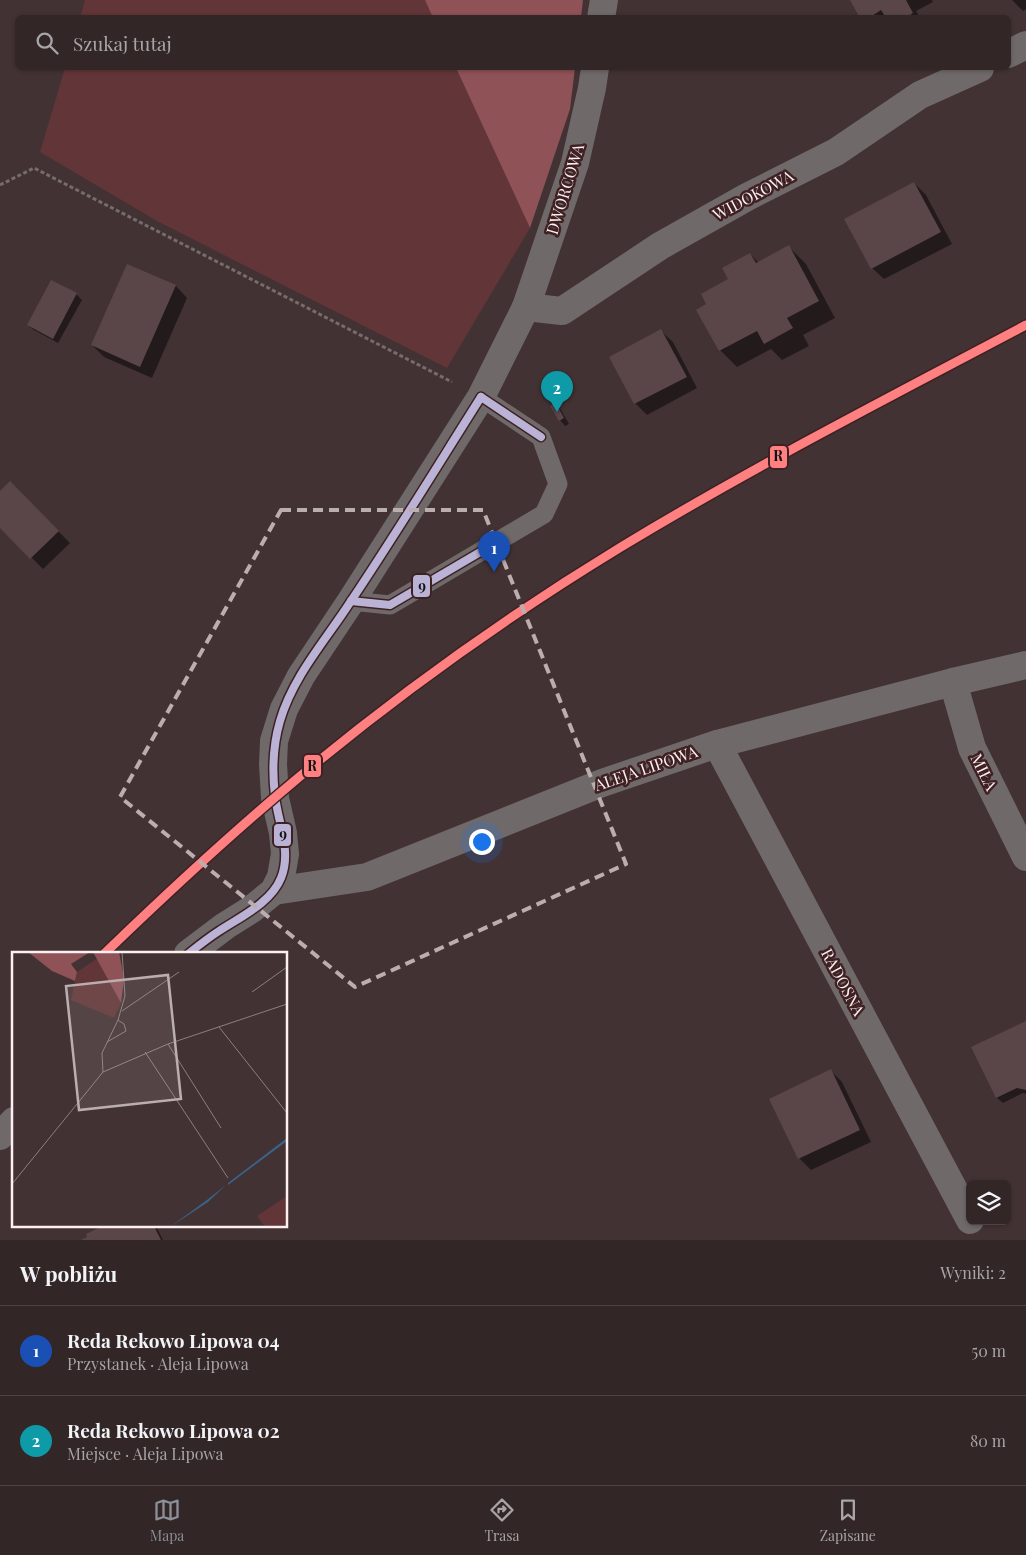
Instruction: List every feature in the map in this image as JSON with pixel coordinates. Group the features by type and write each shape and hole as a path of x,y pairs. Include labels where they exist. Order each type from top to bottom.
{"street":[{"path":"602,15 604,0"},
{"path":"1011,52 1026,45"},
{"name":"DWORCOWA","path":"526,307 575,163 595,70"},
{"name":"WIDOKOWA","path":"526,307 562,312 660,246 747,197 836,152 920,95 976,70"},
{"path":"191,952 225,926 252,909 274,891 281,877 284,854 283,833 276,798 273,764 274,741 284,709 301,676 481,397 526,307"},
{"name":"ALEJA LIPOWA","path":"274,891 367,877 602,783 716,744 953,682 1026,665"},
{"name":"MIŁA","path":"953,682 972,748 1026,857"},
{"name":"RADOSNA","path":"716,744 966,1213"},
{"path":"0,1136 12,1123"},
{"name":"RADOSNA","path":"972,1225 980,1240"}],"lane":[{"path":"351,601 390,605 544,514 558,484 541,437 481,397"}],"path":[{"path":"0,185 34,168 481,397"}],"highlighted area":[{"path":"281,510 483,510 626,864 355,987 120,797"}],"shaded area":[{"path":"85,0 425,0 432,15 81,15"},
{"path":"425,0 583,0 581,15 432,15"},
{"path":"64,70 457,70 530,228 447,368 157,221 40,152"},
{"path":"457,70 575,70 570,109 530,228"}],"building":[{"path":"850,0 906,0 913,13 910,15 884,15 881,10 874,15 858,15"},
{"path":"914,182 941,232 871,269 844,219"},
{"path":"789,245 819,301 787,318 793,328 764,344 757,331 719,351 696,310 706,304 701,294 728,279 722,268 750,253 756,263"},
{"path":"127,264 176,285 140,367 91,345"},
{"path":"51,280 77,293 53,339 27,325"},
{"path":"661,329 687,377 634,404 609,357"},
{"path":"556,403 564,418 559,421 550,406"},
{"path":"10,481 59,531 30,559 0,528 0,491"},
{"path":"1026,1021 1026,1090 1017,1088 996,1098 971,1047"},
{"path":"831,1069 860,1130 798,1159 769,1099"},
{"path":"99,1228 155,1228 161,1240 81,1240 87,1237 86,1234"}],"transit line":[{"name":"R","path":"106,952 190,872 319,760 488,633 576,575 671,517 822,433 1026,325"},
{"name":"9","path":"481,397 541,437"},
{"name":"9","path":"191,952 211,936 263,902 281,878 284,868 285,847 275,796 273,768 276,739 286,705 311,659 384,550 481,397"},
{"name":"9","path":"351,601 390,605 487,548"}],"place":[{"name":"Reda Rekowo Lipowa 02","path":"557,412"},
{"name":"Reda Rekowo Lipowa 04","path":"494,572"}]}
